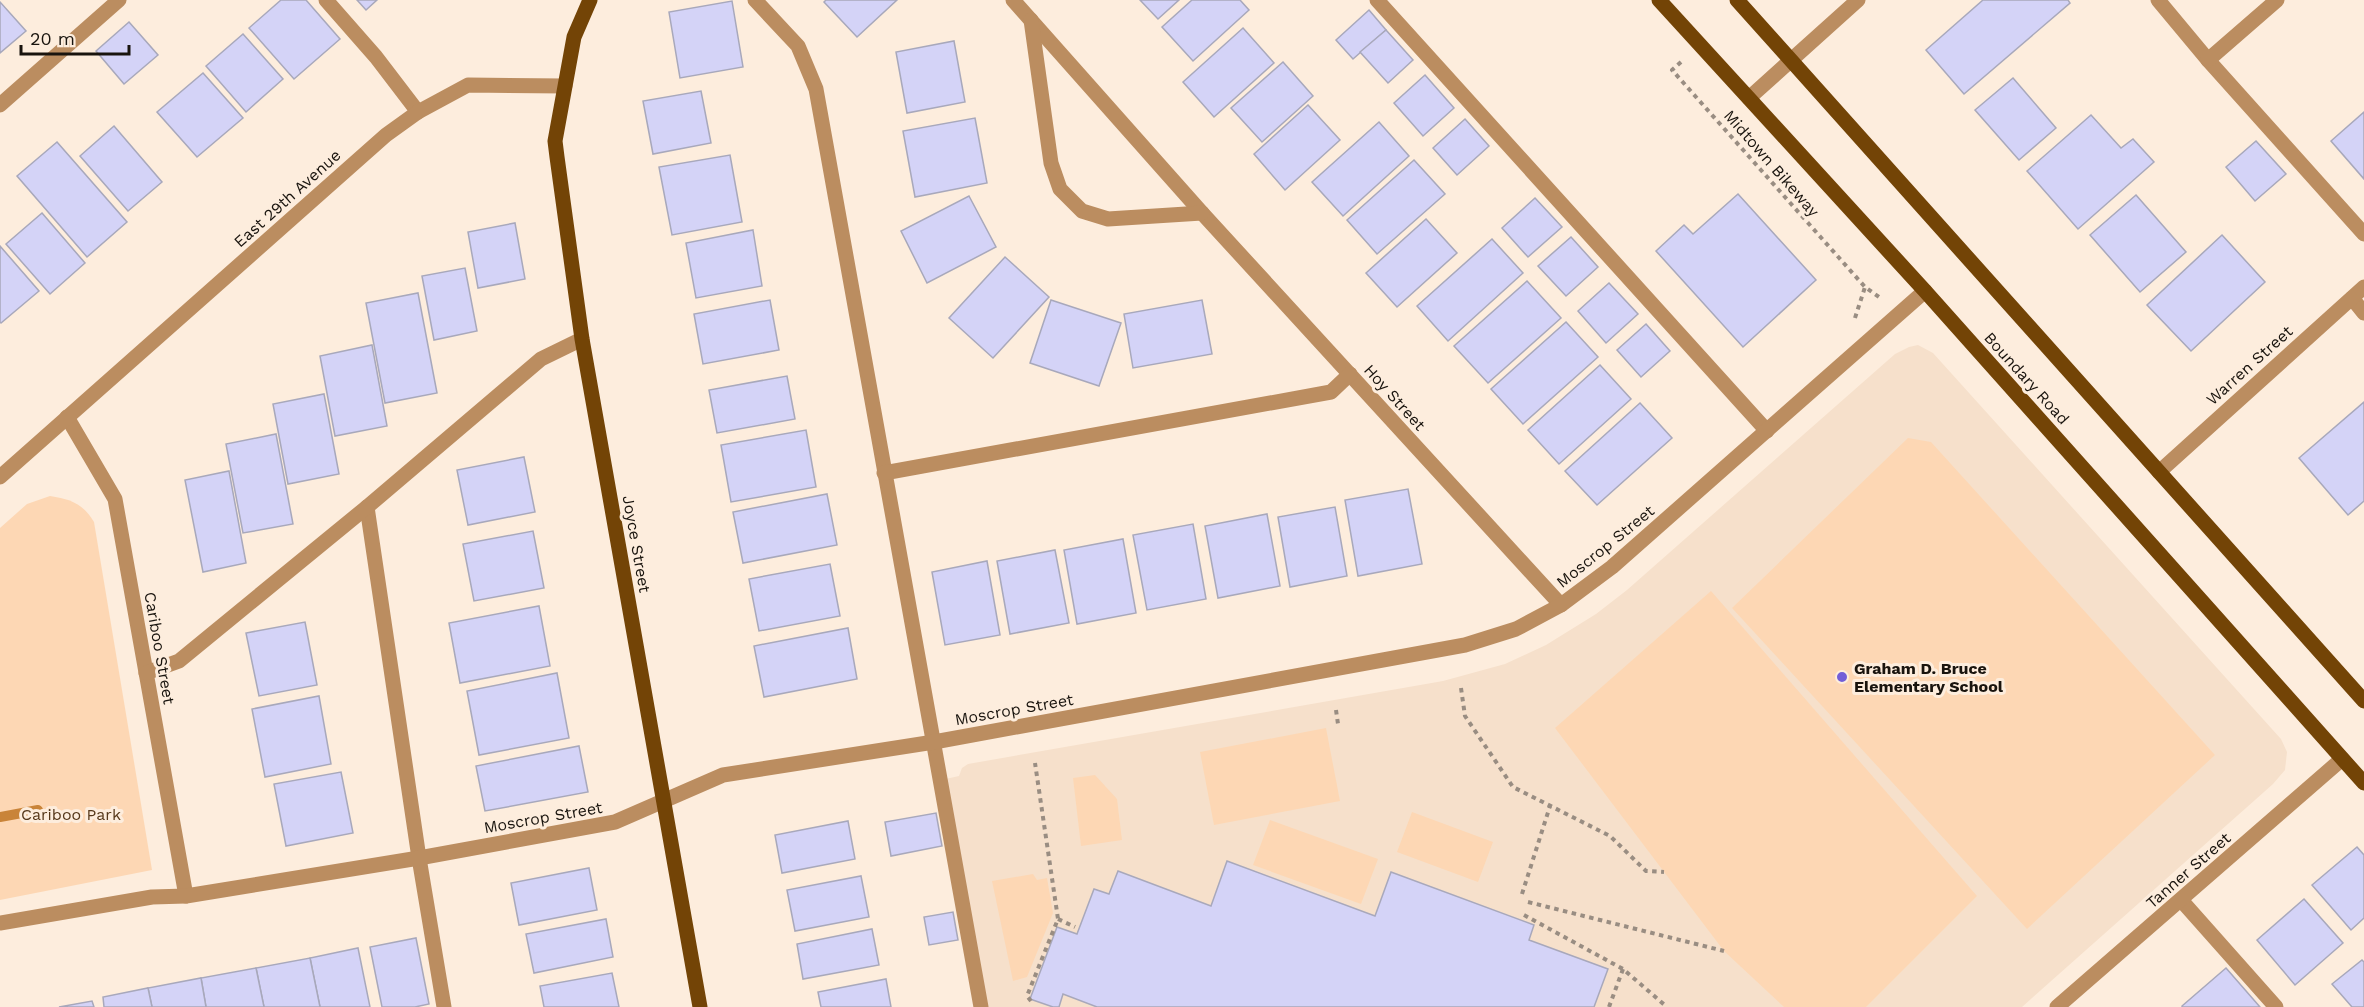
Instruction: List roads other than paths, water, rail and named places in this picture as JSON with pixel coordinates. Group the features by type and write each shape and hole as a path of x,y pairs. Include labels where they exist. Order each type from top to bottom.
{"main road":[{"path":"565,86 574,37 590,0"},
{"name":"Boundary Road","path":"1659,0 1925,291 2364,783"},
{"path":"1737,0 2364,701"},
{"name":"Joyce Street","path":"565,86 555,141 562,205 582,339 700,1007"}],"street":[{"path":"0,105 118,0"},
{"path":"326,0 376,57 418,112"},
{"path":"755,0 798,46 816,89 981,1007"},
{"name":"Hoy Street","path":"1013,0 1202,213 1561,605"},
{"path":"1377,0 1767,431"},
{"path":"1749,98 1858,0"},
{"path":"2158,0 2208,60 2364,234"},
{"path":"2208,60 2277,0"},
{"path":"1032,20 1051,163 1060,189 1082,211 1108,219 1202,213"},
{"name":"East 29th Avenue","path":"0,477 386,135 418,112 468,85 565,86"},
{"name":"Warren Street","path":"2159,472 2364,287"},
{"name":"Moscrop Street","path":"0,923 152,897 186,896 419,858 615,822 723,775 934,742 1465,645 1516,629 1561,605 1612,567 1925,291"},
{"path":"2352,298 2364,313"},
{"path":"146,673 178,661 367,507 541,359 582,339"},
{"path":"885,473 1331,392 1350,374"},
{"name":"Cariboo Street","path":"67,417 115,499 186,896"},
{"path":"367,507 419,858 444,1007"},
{"name":"Tanner Street","path":"2057,1007 2342,759"},
{"path":"2181,900 2276,1007"}],"waterway":[{"path":"0,817 38,810"}],"place":[{"name":"Graham D. Bruce Elementary School","path":"1842,677"}],"park label":[{"name":"Cariboo Park","path":"71,814"}]}
